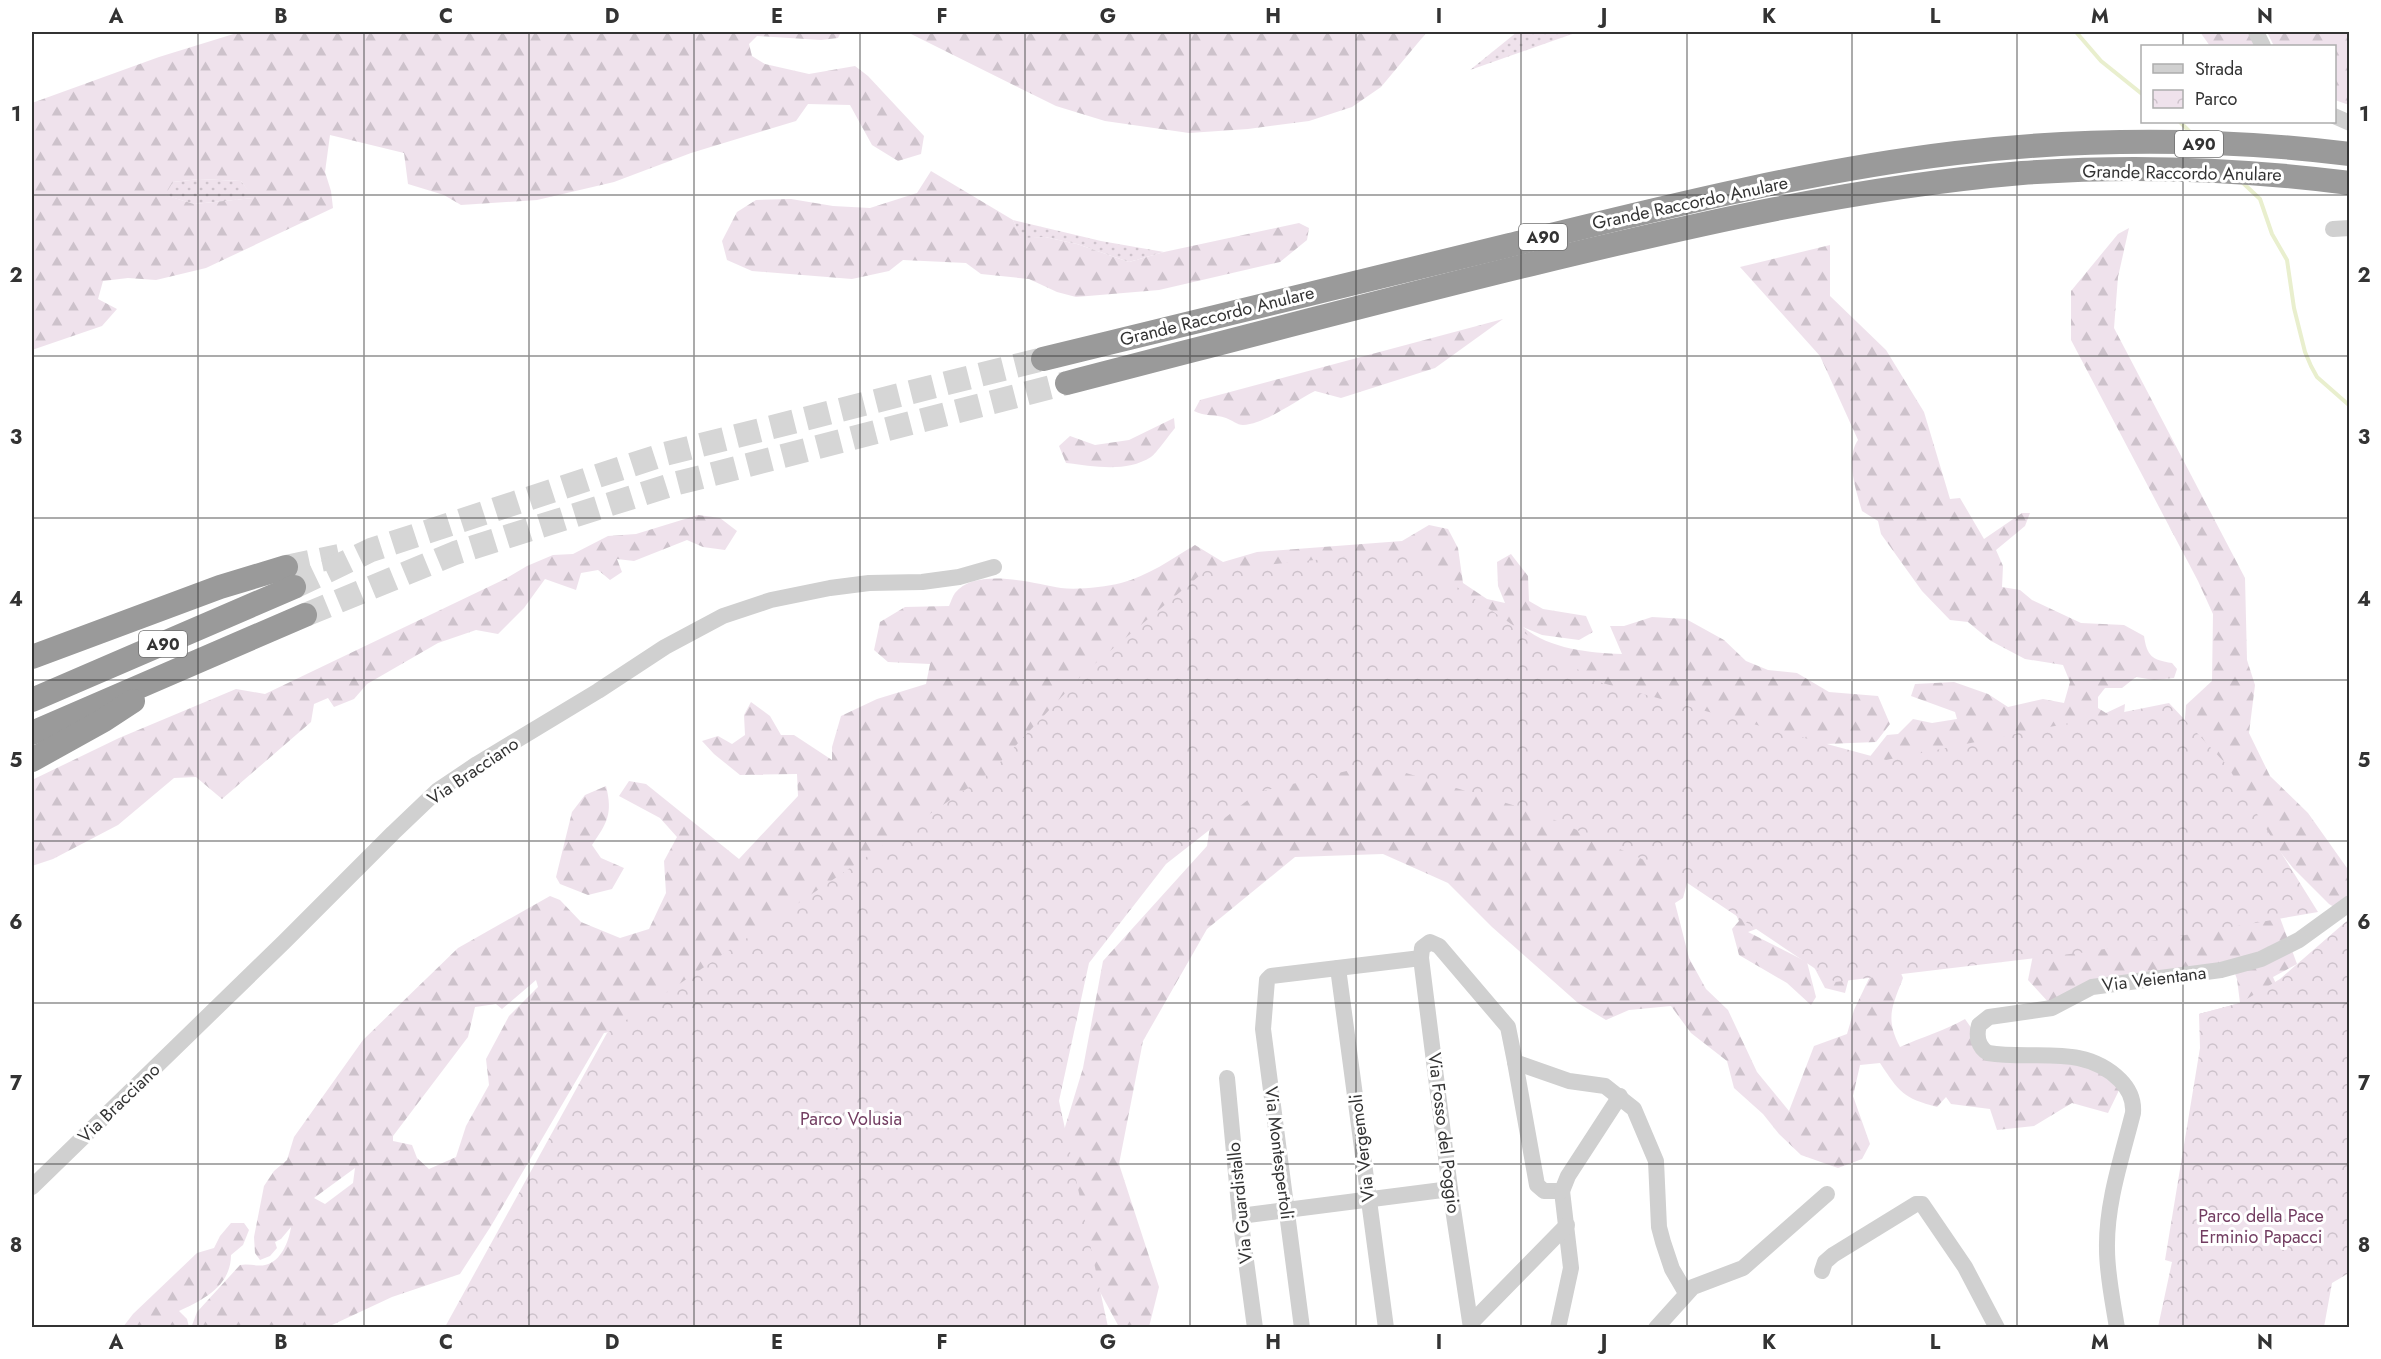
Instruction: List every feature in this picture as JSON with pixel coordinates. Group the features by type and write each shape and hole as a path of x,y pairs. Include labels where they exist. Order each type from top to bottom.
{"highway":[{"name":"Grande Raccordo Anulare","path":"1043,359 1563,232 1773,184 1922,158 2048,146 2202,144 2349,154"},
{"name":"Grande Raccordo Anulare","path":"1067,383 1440,286 1724,219 1900,187 2055,171 2205,170 2282,175 2349,183"},
{"name":"A90","path":"32,657 220,587 290,577 32,700"},
{"name":"A90","path":"32,733 305,615"},
{"path":"32,760 104,720 194,662"}],"street":[{"name":"Via Bracciano","path":"32,1187 437,791 477,764 598,692 665,647 723,616 771,600 830,588 922,582 959,577 994,567"},
{"name":"Via Veientana","path":"2117,1328 2108,1264 2107,1238 2112,1199 2133,1113 2133,1103 2129,1092 2107,1069 2086,1059 2067,1056 1988,1053 1983,1050 1979,1041 1979,1025 1989,1017 2052,1008 2078,992 2092,987 2221,970 2261,959 2299,940 2349,903"},
{"path":"1338,968 1421,958 1422,948 1430,942 1439,946 1508,1027 1537,1185 1544,1191 1562,1191"},
{"name":"Via Fosso del Poggio","path":"1421,958 1450,1189 1471,1325"},
{"name":"Via Montespertoli","path":"1302,1328 1263,1029 1268,978 1338,968"},
{"name":"Via Vergemoli","path":"1338,968 1386,1328"},
{"path":"1515,1062 1569,1081 1605,1086 1636,1111 1655,1158 1661,1234 1672,1269 1686,1293"},
{"name":"Via Guardistallo","path":"1227,1078 1240,1216 1255,1328"},
{"path":"1558,1328 1571,1268 1562,1191 1568,1176 1620,1096"},
{"path":"1240,1216 1450,1189"},
{"path":"1656,1328 1686,1293 1698,1284 1743,1268 1827,1194"},
{"path":"1822,1271 1825,1262 1833,1255 1916,1204 1922,1204 1965,1267 1997,1328"},
{"path":"1471,1325 1567,1225"}],"green space":[{"path":"240,32 841,32 838,38 821,40 757,36 749,44 752,56 765,64 809,74 855,66 868,76 924,136 921,154 898,161 872,145 850,105 808,104 796,121 691,153 614,182 537,200 461,205 444,195 408,184 404,153 330,135 325,172 333,208 206,268 156,280 128,278 103,281 98,299 117,309 102,326 32,350 32,103 159,57","holes":["199,179 241,181 253,198 194,204 165,195 173,182"]},
{"path":"907,32 1427,32 1381,87 1352,107 1309,121 1248,129 1189,133 1105,121 1056,106"},
{"path":"1517,32 1578,32 1470,70"},
{"path":"2200,32 2247,32 2255,45 2209,45"},
{"path":"2267,32 2349,32 2349,105 2336,100 2336,45 2274,45"},
{"path":"931,171 1013,220 1021,238 1045,237 1077,244 1129,262 1164,252 1299,223 1309,228 1307,240 1280,262 1159,290 1076,297 1057,292 1029,279 981,274 966,263 903,260 889,271 852,279 752,271 727,260 722,241 737,212 756,200 791,199 833,206 870,208 917,193"},
{"path":"199,179 241,181 254,198 194,204 164,195 173,182"},
{"path":"1013,220 1101,241 1164,252 1129,262 1077,244 1045,237 1021,239"},
{"path":"2129,228 2118,277 2114,328 2245,578 2247,660 2255,685 2249,733 2270,776 2308,813 2350,873 2349,916 2329,904 2293,868 2184,730 2186,705 2212,681 2213,614 2198,581 2071,340 2071,291 2118,234"},
{"path":"1830,245 1830,296 1886,350 1924,412 1950,499 1960,498 1984,539 2022,513 2030,513 2025,526 1996,550 2003,566 2002,587 2020,590 2032,600 2081,623 2124,625 2144,636 2152,656 2172,663 2177,669 2174,678 2154,680 2136,677 2122,688 2105,688 2098,697 2098,708 2106,713 2125,704 2124,714 1994,766 1868,759 1887,735 1898,734 1913,719 1932,723 1957,719 1955,712 1911,696 1915,684 1954,682 1988,694 2008,707 2043,699 2064,703 2070,682 2063,665 2025,659 1991,641 1968,622 1950,620 1922,591 1881,534 1878,521 1862,511 1852,465 1852,456 1858,440 1820,356 1740,267"},
{"path":"1503,319 1435,368 1341,398 1315,391 1261,421 1243,425 1222,417 1194,411 1200,400"},
{"path":"1174,418 1175,428 1156,452 1151,457 1131,465 1098,467 1066,463 1059,446 1070,436 1095,445 1129,440"},
{"path":"698,515 720,518 737,531 725,550 703,547 687,540 634,561 617,559 622,572 610,580 598,570 581,573 576,590 545,579 524,608 498,634 476,630 438,643 367,684 354,699 334,707 328,698 314,704 311,722 222,799 196,777 174,778 118,825 53,859 32,866 32,780 119,738 236,689 265,694 553,555 573,554 608,536 636,534"},
{"path":"1429,525 1448,529 1458,548 1463,583 1487,599 1505,603 1498,586 1497,562 1511,554 1528,576 1529,601 1543,609 1586,616 1593,632 1579,640 1542,635 1523,627 1557,645 1583,651 1622,654 1610,626 1624,626 1652,617 1686,619 1724,640 1746,661 1768,670 1797,673 1829,692 1878,696 1890,724 1876,742 1826,744 1831,761 1487,688 678,1020 604,1033 491,1226 460,1274 392,1297 330,1327 191,1328 197,1312 240,1265 265,1265 276,1260 280,1255 291,1227 281,1239 275,1242 277,1248 270,1256 260,1260 255,1253 254,1237 264,1186 274,1171 287,1160 294,1137 363,1040 458,948 550,896 560,900 581,922 620,938 649,929 666,893 664,861 677,837 660,818 619,796 629,781 646,784 739,859 798,796 797,774 740,775 702,741 718,736 732,744 745,735 744,715 751,702 770,716 781,735 794,735 832,760 832,747 841,716 877,699 926,684 930,664 888,662 874,650 880,622 905,607 949,606 955,593 964,585 990,579 1021,581 1068,589 1107,586 1150,572 1195,545 1223,562 1257,552 1402,541","holes":["536,980 538,987 509,1016 486,1059 489,1085 466,1126 456,1157 429,1169 417,1158 412,1145 393,1141 393,1136 468,1037 475,1007 496,1004 502,1009","355,1168 353,1183 325,1204 314,1198"]},
{"name":"Parco Volusia","path":"1404,551 1595,681 1886,760 2169,703 2226,764 2318,912 2087,952 1835,982 1671,872 1539,813 1376,764 1258,792 1166,864 1089,963 1059,1101 1108,1327 445,1327 607,1033 990,773 1085,672 1205,571"},
{"path":"1347,730 1690,872 1683,898 1675,903 1689,958 1706,989 1728,1010 1757,1072 1789,1111 1814,1046 1847,1034 1854,1010 1874,968 1896,962 1903,978 1893,1005 1891,1020 1900,1047 1965,1019 1986,1049 2082,1060 2124,1080 2108,1113 2072,1103 2034,1126 1997,1130 1990,1109 1951,1104 1946,1097 1937,1107 1926,1104 1909,1097 1897,1087 1880,1063 1860,1065 1853,1096 1870,1144 1862,1159 1838,1168 1801,1155 1779,1134 1763,1114 1734,1088 1727,1061 1691,1033 1671,1006 1629,1010 1606,1020 1578,1003 1492,927 1448,883 1383,854 1295,857 1207,929 1143,1041 1119,1164 1159,1287 1149,1327 1119,1327 1087,1268 1055,1160 1083,1068 1103,961 1207,846 1212,813"},
{"path":"606,786 609,811 602,830 592,845 601,858 624,868 612,889 588,895 560,884 556,877 572,812 585,795"},
{"path":"1727,896 1852,966 1845,993 1825,988 1814,967 1772,923 1748,932 1807,962 1816,997 1811,1005 1787,983 1739,955 1732,929 1739,921"},
{"path":"2279,915 2297,964 2273,977 2286,1007 2199,1014 2240,1003 2237,979 2231,963 2050,1004 2028,980 2035,945"},
{"name":"Parco della Pace Erminio Papacci","path":"2349,919 2349,1273 2332,1283 2324,1327 2158,1327 2172,1262 2165,1260 2200,1048 2199,1014 2240,1003 2280,979"},
{"path":"231,1223 244,1223 249,1230 243,1245 231,1255 230,1266 221,1283 206,1297 179,1311 187,1319 189,1327 123,1327 133,1314 197,1253 214,1248"}],"waterway":[{"path":"2076,32 2101,61 2141,93"},
{"path":"2181,123 2192,134"},
{"path":"2243,183 2260,199 2272,234 2287,260 2294,308 2305,352 2311,366 2317,377 2350,406"}],"tunnel":[{"path":"294,587 371,550 665,454 1043,359"},
{"path":"305,615 455,553 674,484 1067,383"},
{"path":"286,567 339,556"}]}
